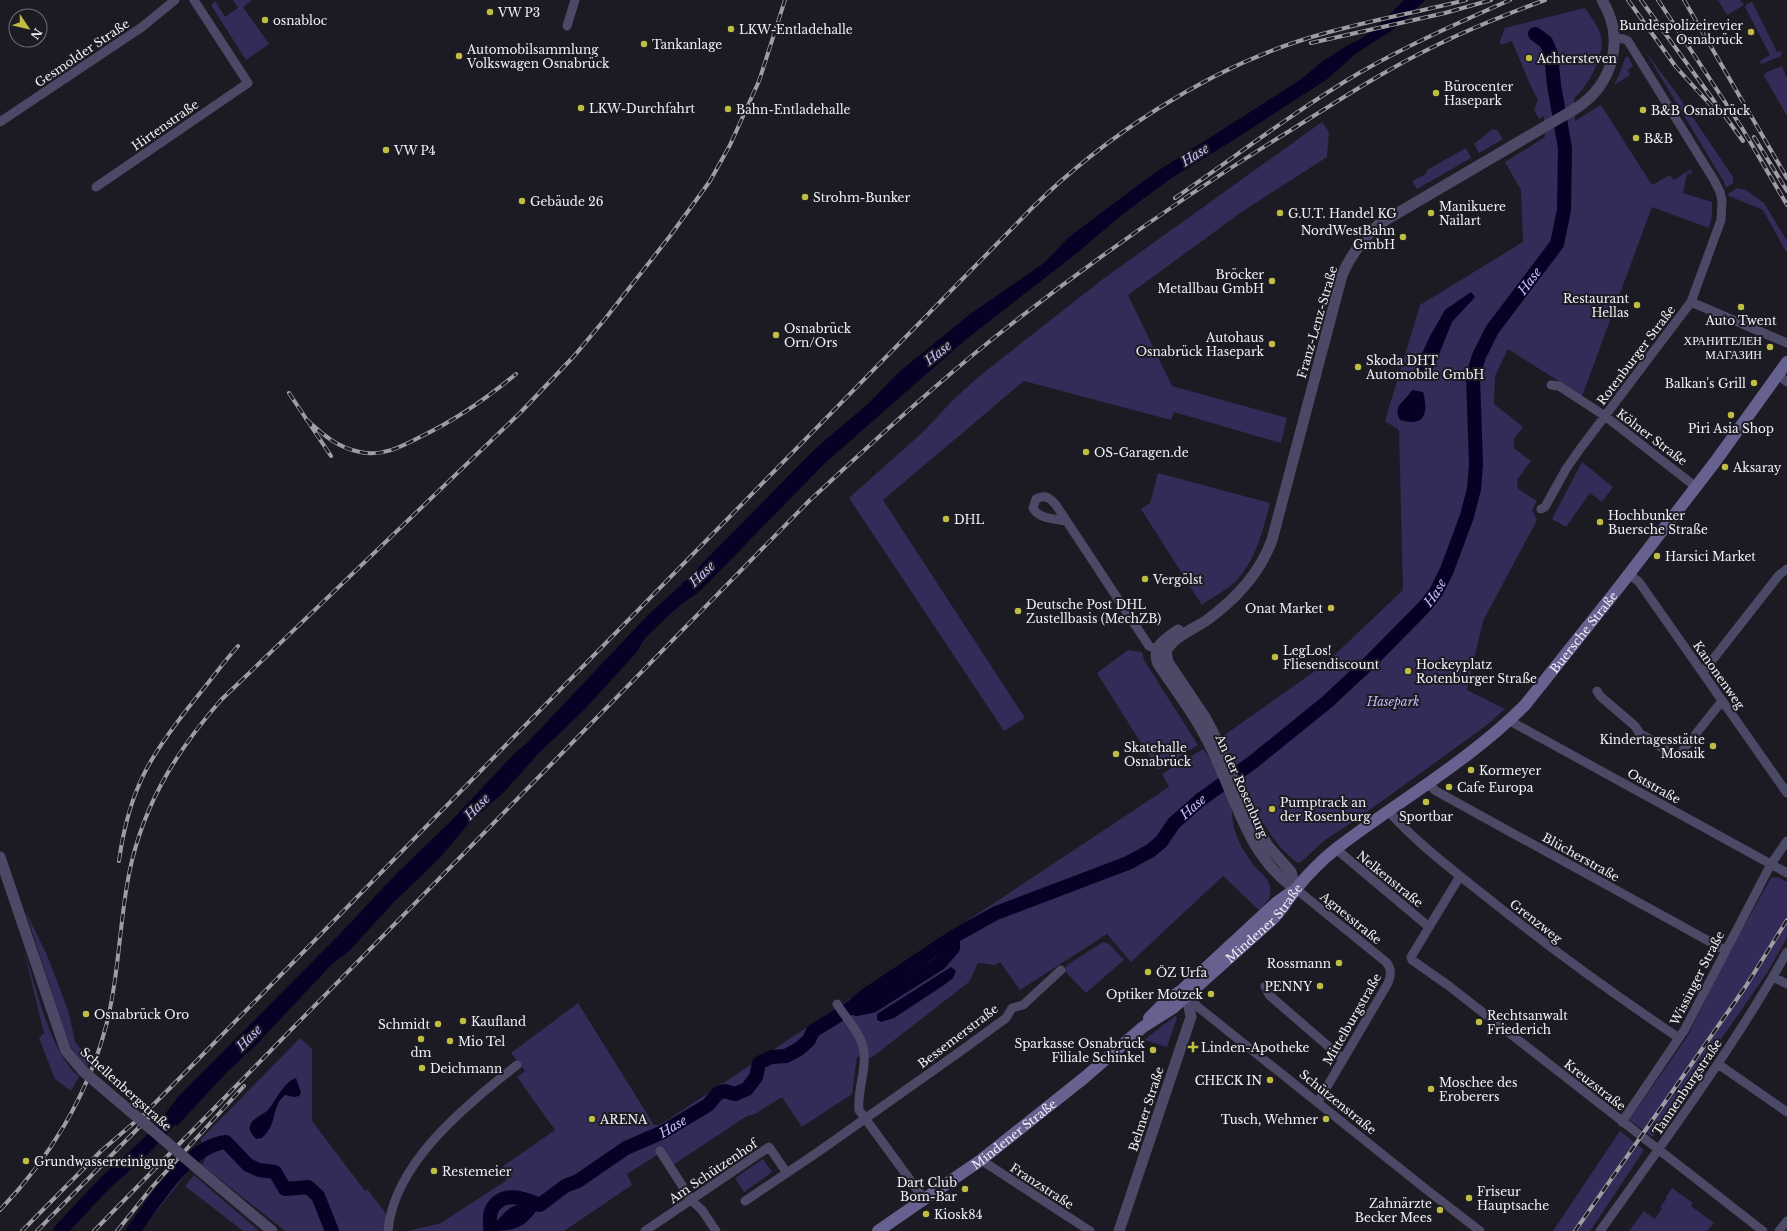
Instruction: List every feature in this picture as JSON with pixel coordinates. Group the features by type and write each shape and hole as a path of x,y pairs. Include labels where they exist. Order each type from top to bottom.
{"main road":[{"name":"Buersche Straße","path":"1296,889 1336,849 1428,784 1510,721 1629,574 1696,487 1787,362"},
{"name":"Mindener Straße","path":"878,1231 982,1160 1084,1078 1143,1027 1150,1015 1166,1001 1185,993 1276,903 1296,889"}],"street":[{"name":"Gesmolder Straße","path":"0,122 126,38 175,0"},
{"name":"Hirtenstraße","path":"96,187 248,83 194,0"},
{"path":"567,26 575,0"},
{"name":"Franz-Lenz-Straße","path":"1161,651 1226,605 1261,566 1272,540 1342,275 1354,252 1366,236 1379,224 1585,102 1601,84 1611,62 1614,38 1612,21 1603,2"},
{"name":"Rotenburger Straße","path":"1541,510 1545,507 1566,469 1580,449 1691,302 1721,220 1722,201 1720,192 1714,180 1628,41 1624,38 1614,38"},
{"path":"1691,302 1786,341"},
{"path":"1777,374 1787,382"},
{"name":"Kölner Straße","path":"1552,385 1560,386 1605,416 1696,487"},
{"name":"An der Rosenburg","path":"1066,521 1148,646 1161,651 1205,717 1224,767 1235,790 1261,835 1291,872 1296,889"},
{"path":"1703,672 1779,576 1787,569"},
{"name":"Kanonenweg","path":"1629,574 1639,582 1787,792"},
{"name":"Franz-Lenz-Straße","path":"1161,651 1163,640 1228,595 1239,592"},
{"path":"1597,691 1600,696 1635,726 1640,734 1648,737 1674,756 1679,755 1722,701"},
{"name":"Oststraße","path":"1510,721 1787,872"},
{"name":"Blücherstraße","path":"1428,784 1436,791 1725,950"},
{"name":"Grenzweg","path":"1388,811 1409,834 1565,959 1679,1038"},
{"name":"Wissinger Straße","path":"1622,1122 1679,1038 1771,864 1787,841"},
{"name":"Nelkenstraße","path":"1336,849 1429,927"},
{"name":"Schellenbergstraße","path":"0,857 66,1051 84,1072 272,1231"},
{"path":"1429,927 1460,876"},
{"name":"Agnesstraße","path":"1296,889 1391,967"},
{"name":"Kreuzstraße","path":"1429,927 1411,956 1412,960 1449,986 1763,1231"},
{"name":"Tannenburgstraße","path":"1600,1231 1718,1064 1787,952"},
{"name":"Mittelburgstraße","path":"1318,1102 1388,984 1391,975 1391,967"},
{"name":"Bessemerstraße","path":"865,1118 1006,1018 1012,1008 1023,1005 1062,970"},
{"path":"1773,977 1787,984"},
{"path":"1265,986 1269,995 1343,1059"},
{"name":"Schützenstraße","path":"1185,993 1198,1007 1480,1231"},
{"name":"Belmer Straße","path":"1119,1231 1191,1017 1185,993"},
{"path":"837,1004 863,1046 864,1062 858,1102 859,1110 924,1199"},
{"path":"1718,1064 1787,1112"},
{"path":"388,1231 394,1204 400,1188 420,1157 450,1123 517,1065"},
{"path":"745,1201 865,1118"},
{"name":"Am Schützenhof","path":"645,1231 692,1201 769,1147 787,1173"},
{"path":"660,1151 692,1201 702,1210 716,1231"},
{"name":"Franzstraße","path":"982,1160 1090,1231"},
{"path":"1780,1231 1787,1221"}],"green space":[{"path":"233,0 252,0 243,7 269,44 246,60 211,5 215,1 225,17 238,8"},
{"path":"1718,0 1740,0 1744,5 1727,15"},
{"path":"1752,2 1777,52 1782,51 1781,56 1761,64 1760,61 1770,55 1745,7 1747,4"},
{"name":"Hasepark","path":"1585,8 1599,30 1602,40 1599,58 1595,68 1585,86 1574,98 1575,121 1601,105 1652,185 1670,175 1674,180 1691,169 1692,174 1687,173 1683,193 1712,202 1712,216 1709,228 1652,207 1582,396 1508,349 1495,376 1494,404 1523,427 1514,439 1514,448 1531,461 1517,480 1518,489 1537,501 1532,510 1537,520 1483,621 1467,690 1505,709 1487,725 1360,817 1325,840 1298,863 1280,847 1273,838 1259,817 1242,785 1236,789 1286,870 1284,872 1232,807 1233,825 1238,840 1257,869 1265,877 1271,891 1266,903 1259,910 1223,876 1131,962 1107,934 1020,990 1000,962 995,965 978,963 969,982 871,1058 857,1057 852,1094 802,1127 782,1097 753,1115 747,1116 667,1169 657,1155 627,1174 632,1185 564,1231 408,1231 441,1223 507,1180 499,1169 555,1130 517,1077 525,1071 511,1053 578,1003 654,1125 660,1125 1169,787 1162,774 1203,749 1213,763 1232,762 1223,736 1325,664 1403,590 1399,430 1385,421 1420,305 1523,242 1521,190 1505,162 1545,137 1544,116 1539,119 1534,110 1538,100 1512,41 1501,45 1500,41 1505,28"},
{"path":"1645,51 1677,94 1733,177 1733,183 1726,188 1724,182"},
{"path":"1628,56 1633,66 1628,70 1630,75 1614,85 1625,58"},
{"path":"1782,66 1787,78 1787,116 1764,76 1765,73"},
{"path":"1322,122 1329,132 1327,157 1243,211 1128,295 1172,386 1287,418 1281,443 1174,412 1171,420 1024,381 883,500 1025,718 1004,731 849,498 924,431 952,401 977,378 1103,279"},
{"path":"1492,129 1497,130 1503,139 1479,153 1474,144"},
{"path":"1466,148 1471,158 1417,189 1412,181 1426,174 1427,170"},
{"path":"1737,188 1746,190 1764,203 1787,241 1786,252 1763,210 1729,196 1728,194"},
{"path":"1582,462 1613,487 1602,502 1590,493 1566,527 1552,519"},
{"path":"1158,473 1270,503 1258,545 1242,574 1235,582 1202,605 1141,509 1150,503"},
{"path":"1128,650 1142,652 1144,660 1198,745 1158,770 1097,673"},
{"path":"1778,877 1787,882 1787,938 1767,973 1653,1137 1629,1120 1687,1037 1732,947 1771,878"},
{"path":"25,910 47,955 69,1013 75,1042 90,1060 87,1067 71,1047 66,1035"},
{"path":"1103,942 1109,944 1124,960 1086,993 1065,971 1067,965"},
{"path":"24,951 45,1018 52,1035 69,1065 79,1077 71,1091 55,1079 39,1038 44,1033"},
{"path":"1175,1016 1177,1018 1167,1047 1144,1040"},
{"path":"300,1038 312,1049 312,1121 365,1191 368,1190 390,1219 389,1230 399,1231 285,1231 202,1165 209,1151 200,1140"},
{"path":"1620,1131 1644,1150 1590,1231 1553,1231"},
{"path":"763,1159 772,1172 744,1192 735,1178"},
{"path":"183,1165 189,1170 141,1231 133,1231 176,1173"},
{"path":"194,1175 259,1231 243,1231 185,1186"},
{"path":"1672,1188 1693,1203 1691,1206 1714,1223 1707,1231 1629,1231 1644,1211 1655,1219 1662,1208 1660,1207"}],"water":[{"path":"1404,0 1425,0 1391,31 1358,52 1326,80 1173,177 1124,213 1077,253 964,341 825,463 707,584 671,613 645,638 636,653 584,710 539,753 504,792 469,823 439,859 395,901 349,951 332,964 256,1045 227,1072 177,1126 165,1114 177,1098 336,938 400,870 450,822 649,614 680,586 816,448 868,404 899,372 969,315 1044,263 1069,237 1156,172 1300,80 1323,61 1348,45 1361,39 1380,24"},
{"path":"1471,292 1475,297 1452,322 1429,379 1424,380 1417,377 1414,371 1430,336 1445,310"},
{"path":"1412,390 1423,392 1425,412 1423,417 1415,422 1400,420 1398,415 1398,407"},
{"path":"951,967 956,971 953,978 944,985 894,1018 881,1022 877,1020 877,1014"},
{"path":"296,1078 301,1093 299,1096 294,1097 285,1095 281,1099 267,1133 262,1138 256,1139 250,1131 251,1124 255,1119 268,1110 284,1087 291,1080"},
{"path":"534,1202 540,1205 530,1219 519,1227 490,1231 490,1228 509,1209 515,1206"}],"waterway":[{"name":"Hase","path":"490,1231 490,1217 492,1209 502,1199 514,1197 521,1198 540,1205 565,1186 578,1181 626,1148 663,1132 708,1105 718,1093 725,1091 735,1094 747,1089 756,1077 759,1063 771,1057 786,1056 799,1049 809,1040 813,1031 852,1007 857,1009 872,1006 940,963 953,948 953,937 996,913 1128,863 1150,851 1161,842 1174,823 1200,800 1253,762 1327,702 1370,662 1426,605 1436,592 1447,570 1467,516 1474,489 1476,465 1473,376 1479,356 1492,330 1557,244 1564,210 1565,148 1554,85 1551,54 1546,42 1535,34"},
{"name":"Hase","path":"852,1007 866,995 953,937"},
{"name":"Hase","path":"60,1231 104,1184 146,1146 183,1106"},
{"name":"Hase","path":"133,1231 162,1191 185,1164 212,1146 226,1142 248,1165 259,1170 275,1172 285,1189 308,1187 318,1196 332,1231"}],"railway":[{"path":"0,1210 35,1169 50,1148 65,1125 89,1077 98,1052 110,1009 116,974 124,903 133,858 149,809 173,763 221,700 521,412 575,355 605,319 670,236 710,181 730,145 759,81 785,0"},
{"path":"22,1231 101,1151 143,1115 172,1086 1032,208 1060,182 1123,132 1191,89 1227,70 1263,54 1319,35 1466,0"},
{"path":"1311,43 1445,13 1491,0"},
{"path":"1175,198 1289,118 1359,73 1452,26 1510,0"},
{"path":"94,1231 810,500 948,376 1029,310 1099,258 1241,161 1374,79 1413,57 1474,28 1545,0"},
{"path":"1628,0 1676,67 1716,111"},
{"path":"1641,0 1743,141"},
{"path":"1658,0 1742,128 1787,205"},
{"path":"1684,0 1787,178"},
{"path":"1754,137 1787,191"},
{"path":"306,419 337,444 360,452 384,452 406,444 446,424 482,400 516,374"},
{"path":"289,393 331,456"},
{"path":"119,861 123,835 129,813 144,773 154,755 180,718 238,646"},
{"path":"1575,1231 1746,986 1787,920"},
{"path":"117,1231 153,1186 244,1086"},
{"path":"37,1231 152,1114"}],"place":[{"name":"VW P3","path":"490,12"},
{"name":"osnabloc","path":"265,20"},
{"name":"LKW-Entladehalle","path":"731,29"},
{"name":"Bundespolizeirevier Osnabrück","path":"1751,32"},
{"name":"Tankanlage","path":"644,44"},
{"name":"Automobilsammlung Volkswagen Osnabrück","path":"459,56"},
{"name":"Achtersteven","path":"1529,58"},
{"name":"Bürocenter Hasepark","path":"1436,93"},
{"name":"LKW-Durchfahrt","path":"581,108"},
{"name":"Bahn-Entladehalle","path":"728,109"},
{"name":"B&B Osnabrück","path":"1643,110"},
{"name":"B&B","path":"1636,138"},
{"name":"VW P4","path":"386,150"},
{"name":"Strohm-Bunker","path":"805,197"},
{"name":"Gebäude 26","path":"522,201"},
{"name":"G.U.T. Handel KG","path":"1280,213"},
{"name":"Manikuere Nailart","path":"1431,213"},
{"name":"NordWestBahn GmbH","path":"1403,237"},
{"name":"Bröcker Metallbau GmbH","path":"1272,281"},
{"name":"Restaurant Hellas","path":"1637,305"},
{"name":"Auto Twent","path":"1741,307"},
{"name":"Osnabrück Orn/Ors","path":"776,335"},
{"name":"Autohaus Osnabrück Hasepark","path":"1272,344"},
{"name":"ХРАНИТЕЛЕН МАГАЗИН","path":"1770,347"},
{"name":"Skoda DHT Automobile GmbH","path":"1358,367"},
{"name":"Balkan's Grill","path":"1754,383"},
{"name":"Piri Asia Shop","path":"1731,415"},
{"name":"OS-Garagen.de","path":"1086,452"},
{"name":"Aksaray","path":"1725,467"},
{"name":"DHL","path":"946,519"},
{"name":"Hochbunker Buersche Straße","path":"1600,522"},
{"name":"Harsici Market","path":"1657,556"},
{"name":"Vergölst","path":"1145,579"},
{"name":"Onat Market","path":"1331,608"},
{"name":"Deutsche Post DHL Zustellbasis (MechZB)","path":"1018,611"},
{"name":"LegLos! Fliesendiscount","path":"1275,657"},
{"name":"Hockeyplatz Rotenburger Straße","path":"1408,671"},
{"name":"Kindertagesstätte Mosaik","path":"1713,746"},
{"name":"Skatehalle Osnabrück","path":"1116,754"},
{"name":"Kormeyer","path":"1471,770"},
{"name":"Cafe Europa","path":"1449,787"},
{"name":"Sportbar","path":"1426,802"},
{"name":"Pumptrack an der Rosenburg","path":"1272,809"},
{"name":"Rossmann","path":"1339,963"},
{"name":"ÖZ Urfa","path":"1148,972"},
{"name":"PENNY","path":"1320,986"},
{"name":"Optiker Motzek","path":"1211,994"},
{"name":"Osnabrück Oro","path":"86,1014"},
{"name":"Kaufland","path":"463,1021"},
{"name":"Rechtsanwalt Friederich","path":"1479,1022"},
{"name":"Schmidt","path":"438,1024"},
{"name":"dm","path":"421,1039"},
{"name":"Mio Tel","path":"450,1041"},
{"name":"Linden-Apotheke","path":"1193,1047"},
{"name":"Sparkasse Osnabrück Filiale Schinkel","path":"1153,1050"},
{"name":"Deichmann","path":"422,1068"},
{"name":"CHECK IN","path":"1270,1080"},
{"name":"Moschee des Eroberers","path":"1431,1089"},
{"name":"ARENA","path":"592,1119"},
{"name":"Tusch, Wehmer","path":"1326,1119"},
{"name":"Grundwasserreinigung","path":"26,1161"},
{"name":"Restemeier","path":"434,1171"},
{"name":"Dart Club Bom-Bar","path":"965,1189"},
{"name":"Friseur Hauptsache","path":"1469,1198"},
{"name":"Zahnärzte Becker Mees","path":"1440,1210"},
{"name":"Kiosk84","path":"926,1214"}]}
